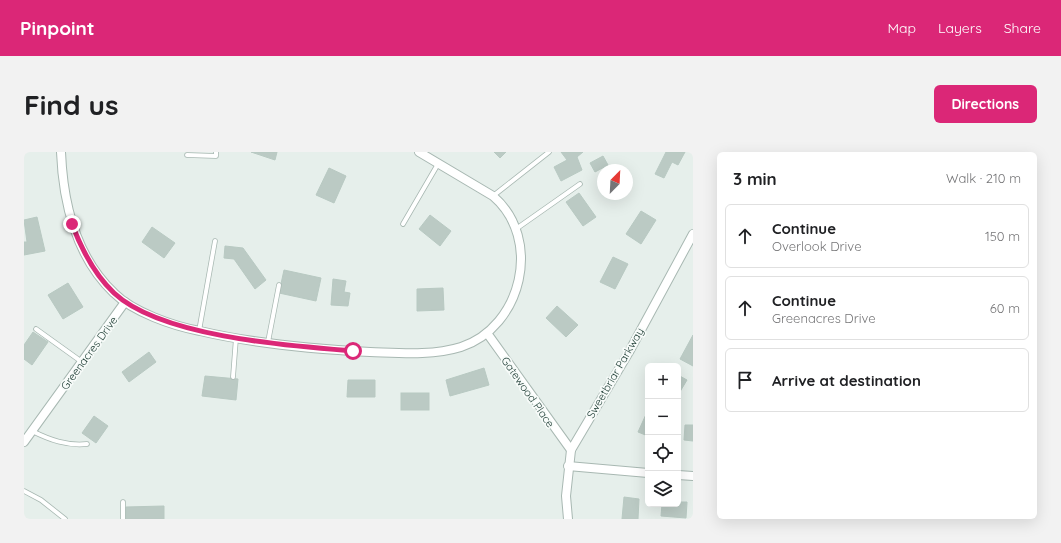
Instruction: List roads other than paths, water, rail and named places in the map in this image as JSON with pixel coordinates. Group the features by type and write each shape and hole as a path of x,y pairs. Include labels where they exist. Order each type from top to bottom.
{"street":[{"path":"61,152 65,194 72,224 78,239 105,284 125,302 150,314 199,331 236,338 353,351 427,353 461,347 487,333 496,326 514,299 519,282 520,250 516,229 510,214 502,204 493,196 419,152"},
{"name":"Sweetbriar Parkway","path":"568,519 566,496 568,466 571,450 628,352 693,234"},
{"name":"Greenacres Drive","path":"24,442 125,302"},
{"name":"Gatewood Place","path":"487,333 571,450"},
{"path":"568,466 645,472"},
{"path":"681,475 693,476"}],"lane":[{"path":"187,155 216,156 216,152"},
{"path":"493,196 549,152"},
{"path":"403,224 439,163"},
{"path":"516,229 580,184"},
{"path":"199,331 215,241"},
{"path":"268,342 279,285"},
{"path":"36,329 82,362"},
{"path":"233,376 236,338"},
{"path":"32,431 56,442 76,445 87,444"},
{"path":"24,491 41,500 65,519"},
{"path":"123,502 123,519"}]}
